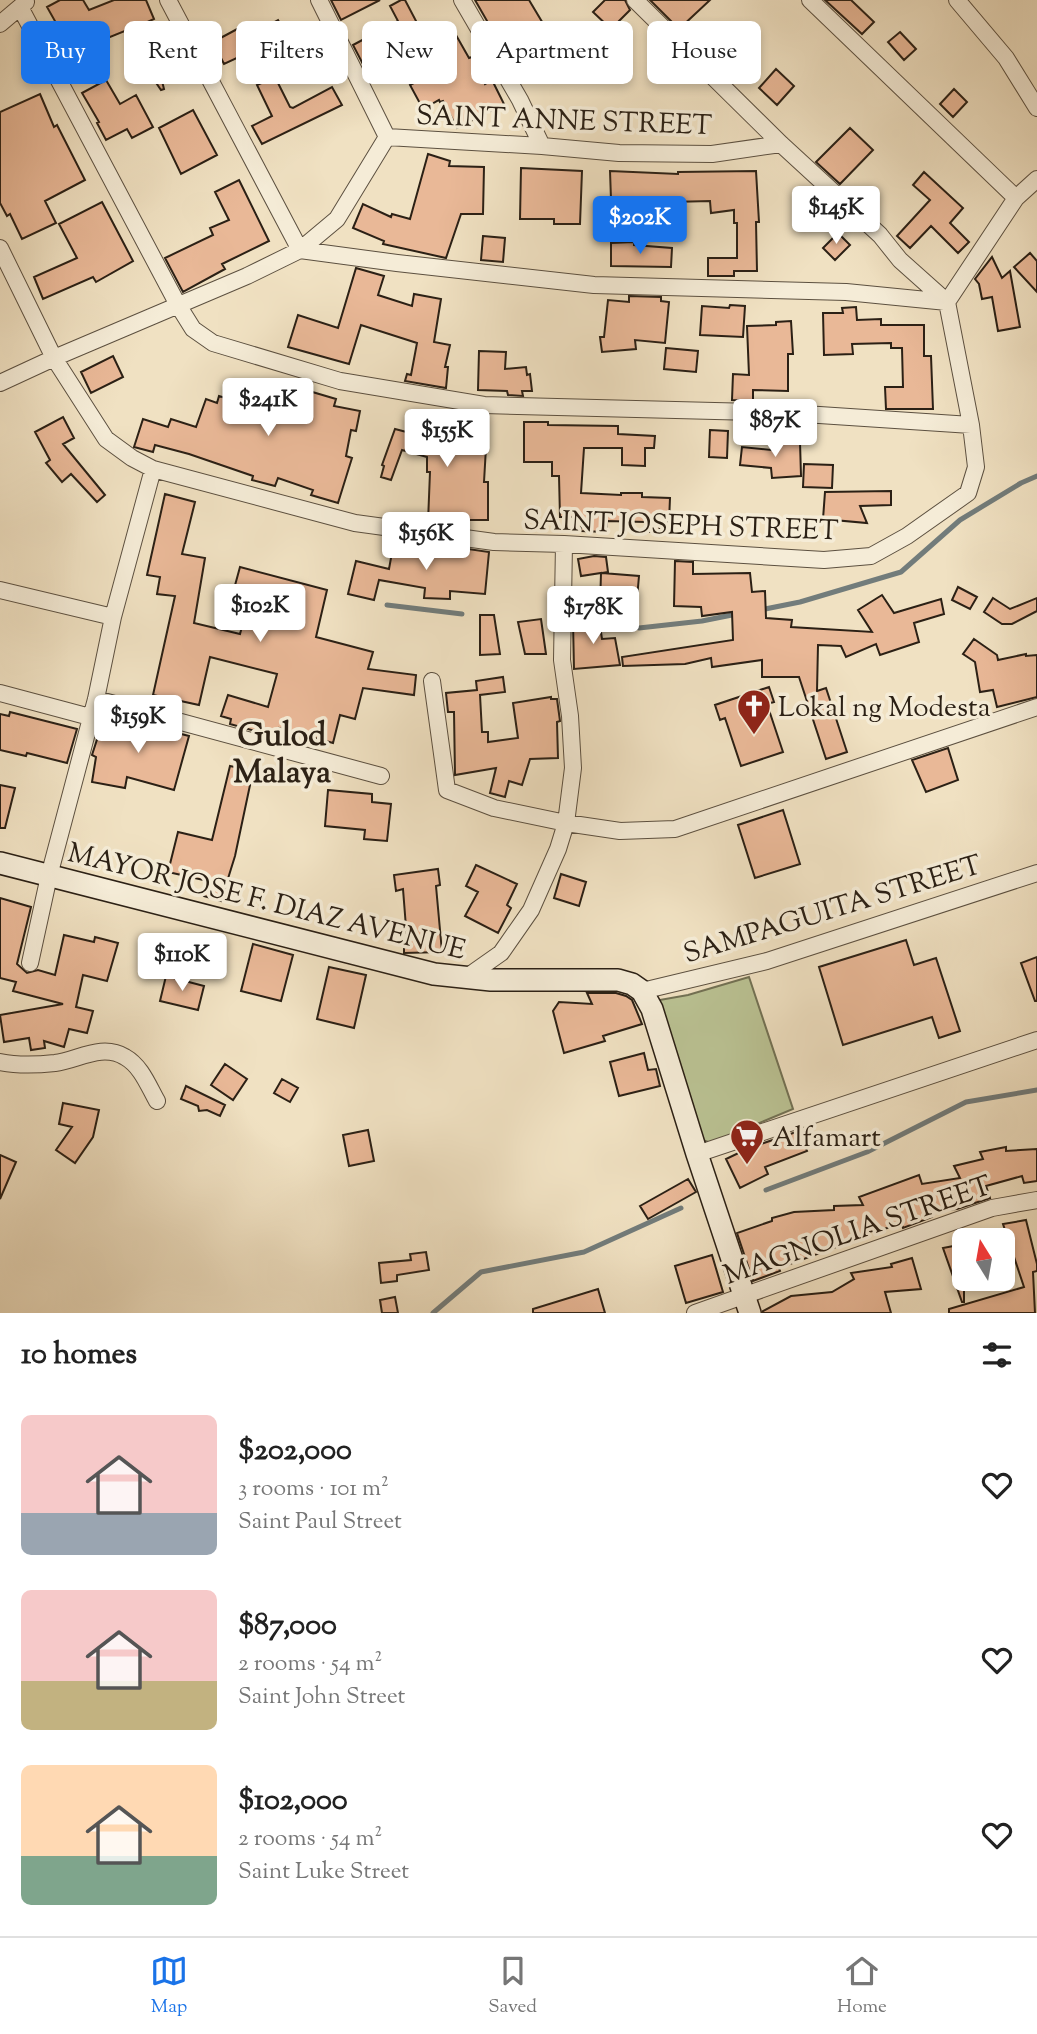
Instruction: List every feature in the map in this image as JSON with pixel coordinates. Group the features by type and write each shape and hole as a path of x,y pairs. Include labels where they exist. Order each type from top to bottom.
{"main road":[{"name":"MAYOR JOSE F. DIAZ AVENUE","path":"0,863 434,974 464,979 607,979 632,984 642,991"},
{"path":"642,991 652,1009 696,1154 748,1305"}],"street":[{"path":"168,0 300,250"},
{"path":"0,383 247,276 300,250 337,219 387,137 318,0"},
{"path":"462,0 520,100 542,146"},
{"path":"635,0 781,144 880,235 900,260 947,302"},
{"path":"810,0 1016,198"},
{"path":"957,0 1006,58 1037,108"},
{"path":"0,24 24,4 177,305 194,329 213,343 340,381 484,405 789,414 971,425"},
{"name":"SAINT ANNE STREET","path":"387,137 619,153 712,153 781,144"},
{"path":"947,302 1016,198 1037,179"},
{"name":"SAINT JOSEPH STREET","path":"0,248 54,358 106,439 132,458 153,469 355,523 494,542 824,560 870,556 907,536 968,493 976,467 971,425 947,302"},
{"path":"300,250 594,285 846,292 947,302"},
{"path":"30,963 49,876 96,699 113,617 153,469"},
{"path":"464,979 501,953 531,910 558,849 566,823 573,768 562,642 564,544"},
{"path":"0,590 113,617"},
{"path":"432,681 447,790 494,807 566,823 620,831 675,829 1037,707"},
{"path":"0,693 90,717"},
{"path":"96,699 381,776"},
{"name":"SAMPAGUITA STREET","path":"642,991 767,961 1037,873"},
{"path":"696,1154 1037,1040"},
{"path":"0,1062 22,1066 46,1064 93,1052 109,1052 124,1056 139,1069 157,1101"},
{"name":"MAGNOLIA STREET","path":"695,1313 748,1305 992,1208 1037,1200"}],"green space":[{"path":"749,977 793,1109 711,1143 697,1138 654,1001 688,995"}],"building":[{"path":"60,0 83,0 89,10 114,0 146,0 154,19 124,21 124,31 110,37 110,21 55,21 47,7"},
{"path":"331,0 380,0 341,20"},
{"path":"405,0 416,21 398,21 390,6"},
{"path":"475,0 529,0 542,21 487,21"},
{"path":"605,0 625,0 630,10 619,21 603,21 593,12"},
{"path":"650,0 710,0 688,21 671,21"},
{"path":"825,0 851,0 874,22 862,34"},
{"path":"236,30 236,58 224,64 222,60 222,37"},
{"path":"900,32 916,49 904,60 888,42"},
{"path":"457,37 471,57 471,84 494,84 504,104 457,128 443,101 439,100 423,109 410,85 457,84"},
{"path":"362,40 362,62 353,45"},
{"path":"776,69 794,86 777,105 759,88"},
{"path":"99,84 108,84 120,104 136,95 153,127 132,138 127,129 106,140 82,93"},
{"path":"278,84 293,108 332,87 342,105 262,144 252,126 272,116 257,85"},
{"path":"954,89 967,102 953,117 940,104"},
{"path":"40,94 54,127 57,125 85,180 45,201 56,223 22,239 10,214 7,216 0,203 0,112"},
{"path":"193,110 217,155 181,174 159,128"},
{"path":"850,128 873,150 840,184 816,162"},
{"path":"428,154 450,161 449,166 484,167 483,214 461,214 446,258 383,244 384,241 353,228 363,204 391,217 392,214 410,219"},
{"path":"521,168 582,171 580,224 554,224 554,219 520,219"},
{"path":"610,171 678,174 756,171 759,222 756,222 757,271 734,271 734,276 708,276 708,258 737,258 737,223 734,223 734,210 711,213 710,201 670,204 644,203 644,197 611,199"},
{"path":"924,172 963,208 950,223 969,242 958,253 931,226 910,248 897,236 930,200 913,185"},
{"path":"239,180 269,241 222,264 225,269 183,292 165,258 213,235 210,228 229,220 215,192"},
{"path":"102,202 133,261 96,282 93,277 43,299 34,277 77,258 59,224"},
{"path":"838,233 850,245 835,260 823,248"},
{"path":"483,236 505,238 503,262 481,260"},
{"path":"634,242 634,245 672,248 671,267 611,266 611,243"},
{"path":"1030,253 1037,261 1037,292 1014,267"},
{"path":"992,257 1002,278 1010,271 1020,327 998,331 992,297 982,299 979,284 975,279"},
{"path":"356,268 384,276 378,295 412,306 414,294 441,299 434,342 450,345 445,367 448,367 446,388 405,381 407,374 411,375 417,343 361,325 349,364 288,347 298,315 338,328"},
{"path":"629,296 661,297 661,301 669,302 665,343 635,340 636,349 602,352 600,337 604,337 608,300 629,302"},
{"path":"730,305 745,306 743,337 700,335 702,306 729,308"},
{"path":"856,307 857,320 881,319 881,325 924,325 924,356 931,356 933,409 886,409 885,387 903,387 902,348 891,348 891,343 852,344 853,354 824,355 823,313 843,313 842,308"},
{"path":"791,321 793,354 788,354 788,391 753,390 753,401 732,400 733,374 749,375 747,326 776,325 776,322"},
{"path":"666,348 698,351 696,372 664,369"},
{"path":"479,351 506,352 505,369 526,367 527,375 530,374 532,391 522,391 523,396 508,395 507,391 478,390"},
{"path":"113,356 123,377 91,393 81,372"},
{"path":"248,381 276,389 278,384 308,393 309,391 336,399 334,406 360,411 356,431 351,430 346,456 352,458 338,503 311,495 313,490 278,478 275,486 252,480 253,476 189,454 155,445 153,452 134,447 143,419 168,427 171,419 196,427 206,399 217,403 219,396 242,403"},
{"path":"63,417 74,438 63,444 105,495 97,502 71,474 62,482 46,463 50,460 35,432"},
{"path":"414,419 441,420 440,427 487,430 484,482 488,482 488,520 449,520 448,525 428,522 430,472 427,472 427,457 402,450 391,480 381,477 382,465 395,429 414,434"},
{"path":"524,422 618,426 618,434 655,436 654,448 645,448 645,466 622,465 622,448 584,448 581,493 642,493 642,497 670,498 669,522 660,521 659,532 645,532 646,522 607,521 607,532 581,531 582,517 560,517 559,476 552,476 552,462 524,462"},
{"path":"710,430 728,431 727,458 709,457"},
{"path":"800,442 801,476 772,478 771,468 740,465 742,447 771,450 771,443"},
{"path":"804,464 833,465 832,488 803,487"},
{"path":"891,491 891,505 860,506 867,523 823,519 825,492"},
{"path":"165,494 195,502 182,554 205,558 194,623 240,634 248,604 231,600 240,567 327,590 316,637 373,652 368,669 416,675 414,695 363,688 355,719 340,715 333,743 279,728 277,737 230,724 231,719 221,716 228,695 268,707 277,674 210,657 199,705 153,695 175,596 157,594 160,577 147,575"},
{"path":"427,543 489,552 485,594 450,591 450,599 424,598 425,588 379,580 374,600 348,594 356,561 389,569 393,547 426,553"},
{"path":"606,557 608,572 602,573 639,576 636,610 600,607 601,573 581,576 578,559"},
{"path":"675,561 693,562 693,574 750,573 752,592 765,591 766,618 792,620 791,627 872,632 858,610 882,595 894,613 941,599 944,614 914,623 919,642 880,655 876,644 846,657 841,646 818,645 817,691 826,688 847,752 826,759 799,677 762,677 762,660 712,667 711,658 685,664 623,666 622,657 733,640 732,612 702,616 701,607 674,606"},
{"path":"958,587 977,597 970,609 952,600"},
{"path":"993,598 1010,609 1037,598 1037,611 1012,624 1002,624 984,612"},
{"path":"480,615 494,615 500,654 480,655"},
{"path":"541,619 546,654 525,654 518,622"},
{"path":"599,619 602,639 615,638 620,665 574,669 573,622"},
{"path":"974,639 997,655 998,660 1026,654 1037,655 1037,697 997,707 993,690 980,692 975,662 963,654"},
{"path":"503,677 505,692 480,695 482,732 488,732 488,742 518,738 513,703 551,697 557,699 560,721 557,722 558,758 530,759 522,785 509,781 505,797 490,793 496,768 455,775 454,712 448,712 446,693 477,690 476,681"},
{"name":"Lokal ng Modesta","path":"769,687 774,702 767,704 783,752 741,766 725,718 720,720 715,705"},
{"path":"10,712 77,729 67,763 27,753 26,756 0,750 0,714 9,716"},
{"path":"124,719 189,736 174,790 127,777 125,788 92,782 96,757 92,755 103,721 122,726"},
{"path":"948,748 958,780 926,792 912,760"},
{"path":"230,766 253,771 235,856 221,901 204,896 208,881 168,872 178,832 212,840"},
{"path":"0,785 15,788 5,828 0,828"},
{"path":"328,790 372,794 372,802 391,804 387,841 364,839 365,830 325,826"},
{"path":"783,810 800,864 755,878 738,825"},
{"path":"476,865 517,884 507,905 511,908 498,933 465,916 478,892 466,886"},
{"path":"438,869 440,885 436,886 442,952 404,953 404,940 407,940 403,889 396,891 394,875"},
{"path":"561,874 586,882 579,906 554,898"},
{"path":"0,898 31,907 17,964 27,973 38,970 55,975 64,935 94,942 95,937 118,943 107,981 83,975 76,1007 93,1011 87,1033 69,1029 64,1047 44,1041 45,1048 31,1050 29,1038 4,1042 0,1015 63,1004 13,991 16,982 0,978"},
{"path":"906,940 914,965 936,958 960,1031 939,1038 932,1017 843,1045 819,967"},
{"path":"253,944 293,955 281,1001 241,991"},
{"path":"1037,957 1037,1001 1035,1001 1021,963"},
{"path":"329,967 366,975 354,1028 317,1019"},
{"path":"166,976 204,986 198,1010 160,1001"},
{"path":"587,993 616,993 626,996 632,1000 642,1024 603,1036 605,1041 564,1053 553,1011 559,1002 592,1004"},
{"path":"644,1053 648,1070 656,1069 660,1086 619,1096 610,1062"},
{"path":"225,1064 247,1079 233,1100 211,1085"},
{"path":"282,1079 298,1088 290,1102 274,1093"},
{"path":"186,1086 225,1105 220,1116 207,1110 199,1111 198,1106 181,1099"},
{"path":"63,1103 99,1110 93,1137 75,1163 56,1150 72,1127 59,1124"},
{"path":"368,1130 374,1161 349,1166 343,1135"},
{"path":"799,1131 807,1151 765,1167 768,1174 740,1188 726,1159"},
{"path":"1006,1147 1006,1151 1037,1149 1037,1181 1024,1183 1022,1176 986,1186 990,1198 957,1209 930,1211 932,1217 903,1228 902,1225 868,1232 869,1235 779,1268 780,1271 753,1281 737,1233 794,1212 863,1205 859,1197 919,1175 922,1184 960,1178 954,1166 983,1159 980,1152"},
{"path":"0,1155 16,1162 0,1199"},
{"path":"688,1179 696,1192 648,1219 640,1206"},
{"path":"1026,1220 1037,1264 1037,1271 1033,1272 1035,1313 949,1313 949,1309 1015,1292 1024,1287 1015,1260 1015,1228 1004,1228 1003,1224"},
{"path":"952,1246 952,1274 943,1248"},
{"path":"426,1252 429,1270 397,1275 397,1281 381,1283 379,1263 411,1260 410,1254"},
{"path":"712,1255 723,1292 686,1303 675,1266"},
{"path":"912,1258 921,1289 885,1292 891,1313 763,1313 791,1296 832,1292 854,1279 851,1273 892,1267 891,1264"},
{"path":"598,1289 605,1313 533,1313 533,1309"},
{"path":"958,1292 964,1292 962,1302"},
{"path":"395,1297 398,1313 382,1313 380,1300"}],"waterway":[{"path":"760,610 800,602 901,572 960,520 1037,476"},
{"path":"387,605 462,614"},
{"path":"639,628 737,614"},
{"path":"766,1190 867,1152 966,1102 1037,1090"},
{"path":"433,1313 481,1272 584,1252 681,1208"}],"place":[{"name":"Lokal ng Modesta","path":"754,736"},
{"name":"Alfamart","path":"747,1166"}],"district":[{"name":"Gulod Malaya","path":"282,752"}]}
